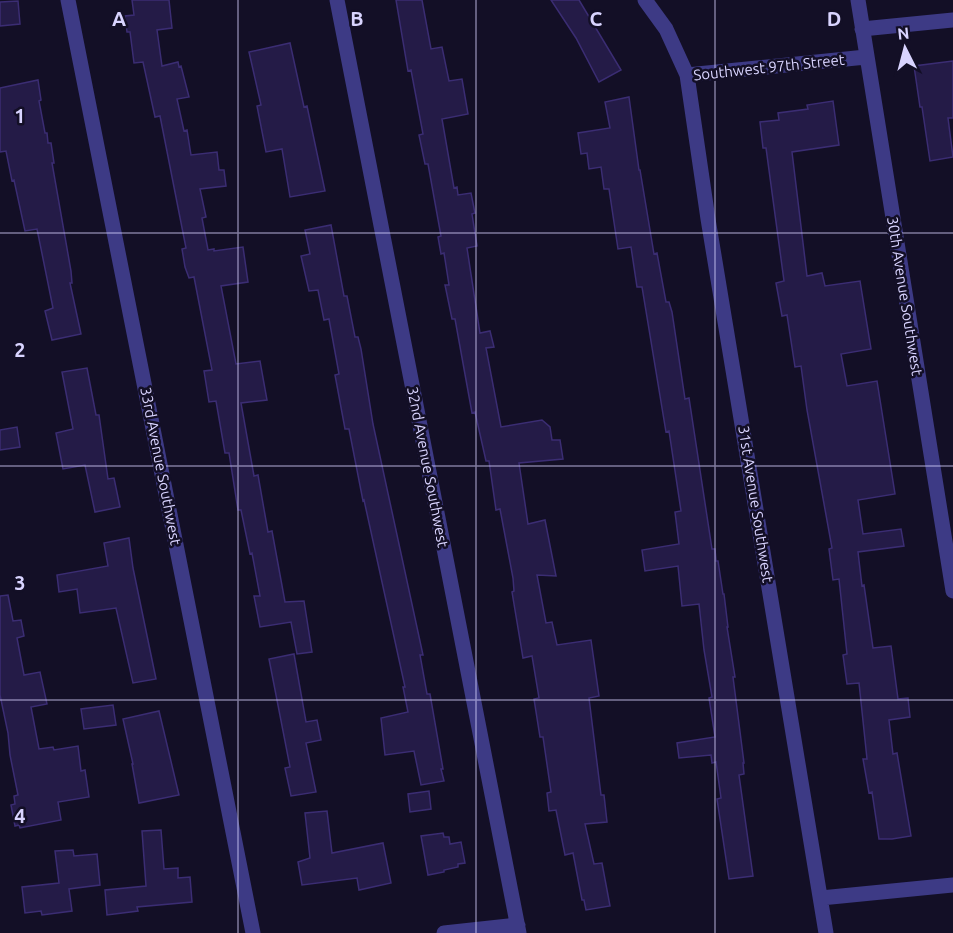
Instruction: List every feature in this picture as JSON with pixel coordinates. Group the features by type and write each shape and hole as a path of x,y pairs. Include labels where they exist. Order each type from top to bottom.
{"street":[{"name":"33rd Avenue Southwest","path":"68,0 253,933"},
{"name":"32nd Avenue Southwest","path":"337,0 519,929"},
{"name":"Southwest 97th Street","path":"645,0 666,29 687,75 866,57"},
{"name":"30th Avenue Southwest","path":"858,0 953,591"},
{"path":"862,29 953,20"},
{"name":"31st Avenue Southwest","path":"687,75 826,933"},
{"path":"821,897 953,885"},
{"path":"444,933 519,929"}],"building":[{"path":"132,0 169,0 172,28 157,30 162,66 178,62 179,67 181,66 189,97 177,99 184,131 187,130 191,155 217,152 219,170 224,170 226,186 200,189 206,217 202,218 208,250 243,247 248,282 221,286 236,364 260,361 267,400 241,403 254,476 258,475 268,532 272,531 285,602 304,601 312,652 297,654 291,622 260,627 254,596 260,596 252,553 250,554 241,510 238,510 229,453 225,453 216,401 209,402 204,371 212,370 194,277 189,278 185,267 182,249 186,248 160,116 155,117 143,62 134,63 130,32 127,32 125,16 134,15"},
{"path":"396,0 422,0 431,49 442,47 449,81 462,79 468,114 442,119 454,188 457,187 458,195 471,193 475,213 472,214 477,246 467,248 480,333 490,331 494,347 486,348 501,427 542,420 550,427 552,440 560,440 563,459 519,463 528,524 545,520 556,576 537,575 546,623 552,622 557,645 591,640 599,696 589,698 601,795 604,795 607,822 585,824 594,864 602,863 610,906 586,910 573,853 565,855 556,810 549,811 547,793 551,792 543,737 540,737 534,699 539,698 532,656 523,658 512,592 514,591 513,578 500,509 496,510 489,461 486,461 475,412 472,413 455,319 452,319 445,285 449,285 444,253 441,254 438,237 441,236 428,164 425,164 419,135 423,134 411,70 408,71"},
{"path":"551,0 579,0 621,70 599,82 576,38"},
{"path":"18,1 20,24 0,26 0,2"},
{"path":"290,43 304,107 307,106 325,191 290,197 282,149 266,152 257,106 261,105 249,52"},
{"path":"953,61 953,118 948,118 953,157 930,161 914,66"},
{"path":"38,80 41,100 39,101 45,133 47,133 48,143 51,143 54,163 52,163 71,271 72,283 70,283 81,334 52,340 45,311 53,308 37,229 25,231 6,151 0,152 0,88"},
{"path":"629,97 654,254 657,253 666,302 669,302 672,312 685,399 689,398 712,549 715,549 724,594 744,763 744,774 739,775 753,876 729,879 717,799 721,798 716,762 712,763 711,755 679,758 677,743 715,737 699,604 682,606 678,566 645,571 642,550 679,544 675,512 681,511 669,431 666,432 642,287 637,287 631,247 618,249 609,189 604,189 601,167 589,169 587,153 581,154 578,133 610,128 605,102"},
{"path":"833,101 839,145 792,152 807,276 822,273 825,286 860,281 871,349 841,354 847,386 877,381 895,494 858,500 863,534 901,529 904,546 858,552 873,648 891,646 898,699 908,698 910,717 889,720 893,754 897,753 911,836 892,839 879,839 872,792 869,793 863,759 867,759 859,683 847,684 843,655 847,654 839,579 833,580 829,549 832,548 801,366 795,367 787,315 782,316 776,283 784,281 766,148 763,148 760,122 779,120 778,113 808,109 807,105"},
{"path":"331,225 344,296 347,296 355,337 358,337 361,349 373,424 423,655 420,655 427,694 430,694 444,781 421,785 414,751 385,755 381,718 408,712 403,687 405,687 349,429 345,429 335,375 339,374 329,319 324,320 318,290 309,291 301,256 310,254 305,230"},
{"path":"87,368 96,415 99,415 108,479 114,478 120,507 95,512 85,465 63,469 56,433 73,429 62,372"},
{"path":"17,427 20,447 0,450 0,430"},
{"path":"129,538 156,679 133,683 116,608 80,613 77,589 59,592 57,575 108,566 104,543"},
{"path":"8,595 13,621 21,620 24,636 17,638 24,675 40,672 47,704 31,707 39,749 53,747 54,750 78,746 81,771 85,770 89,797 58,802 61,820 20,828 19,825 15,826 11,805 15,804 14,796 18,795 0,695 0,596"},
{"path":"294,654 306,722 317,720 321,740 306,743 316,792 291,796 285,768 290,767 269,659"},
{"path":"113,705 116,725 84,729 81,709"},
{"path":"159,711 179,795 139,803 123,719"},
{"path":"429,791 431,809 410,812 408,794"},
{"path":"327,811 332,853 383,843 391,883 359,890 357,878 302,885 298,862 310,858 305,813"},
{"path":"161,830 164,869 178,868 178,878 190,877 192,902 137,907 138,911 107,915 105,890 146,886 142,831"},
{"path":"443,833 444,837 449,837 450,844 461,842 465,863 444,870 444,872 428,875 421,836"},
{"path":"73,850 74,856 97,854 100,885 69,889 72,911 42,915 41,911 25,913 22,887 59,883 55,851"}]}
